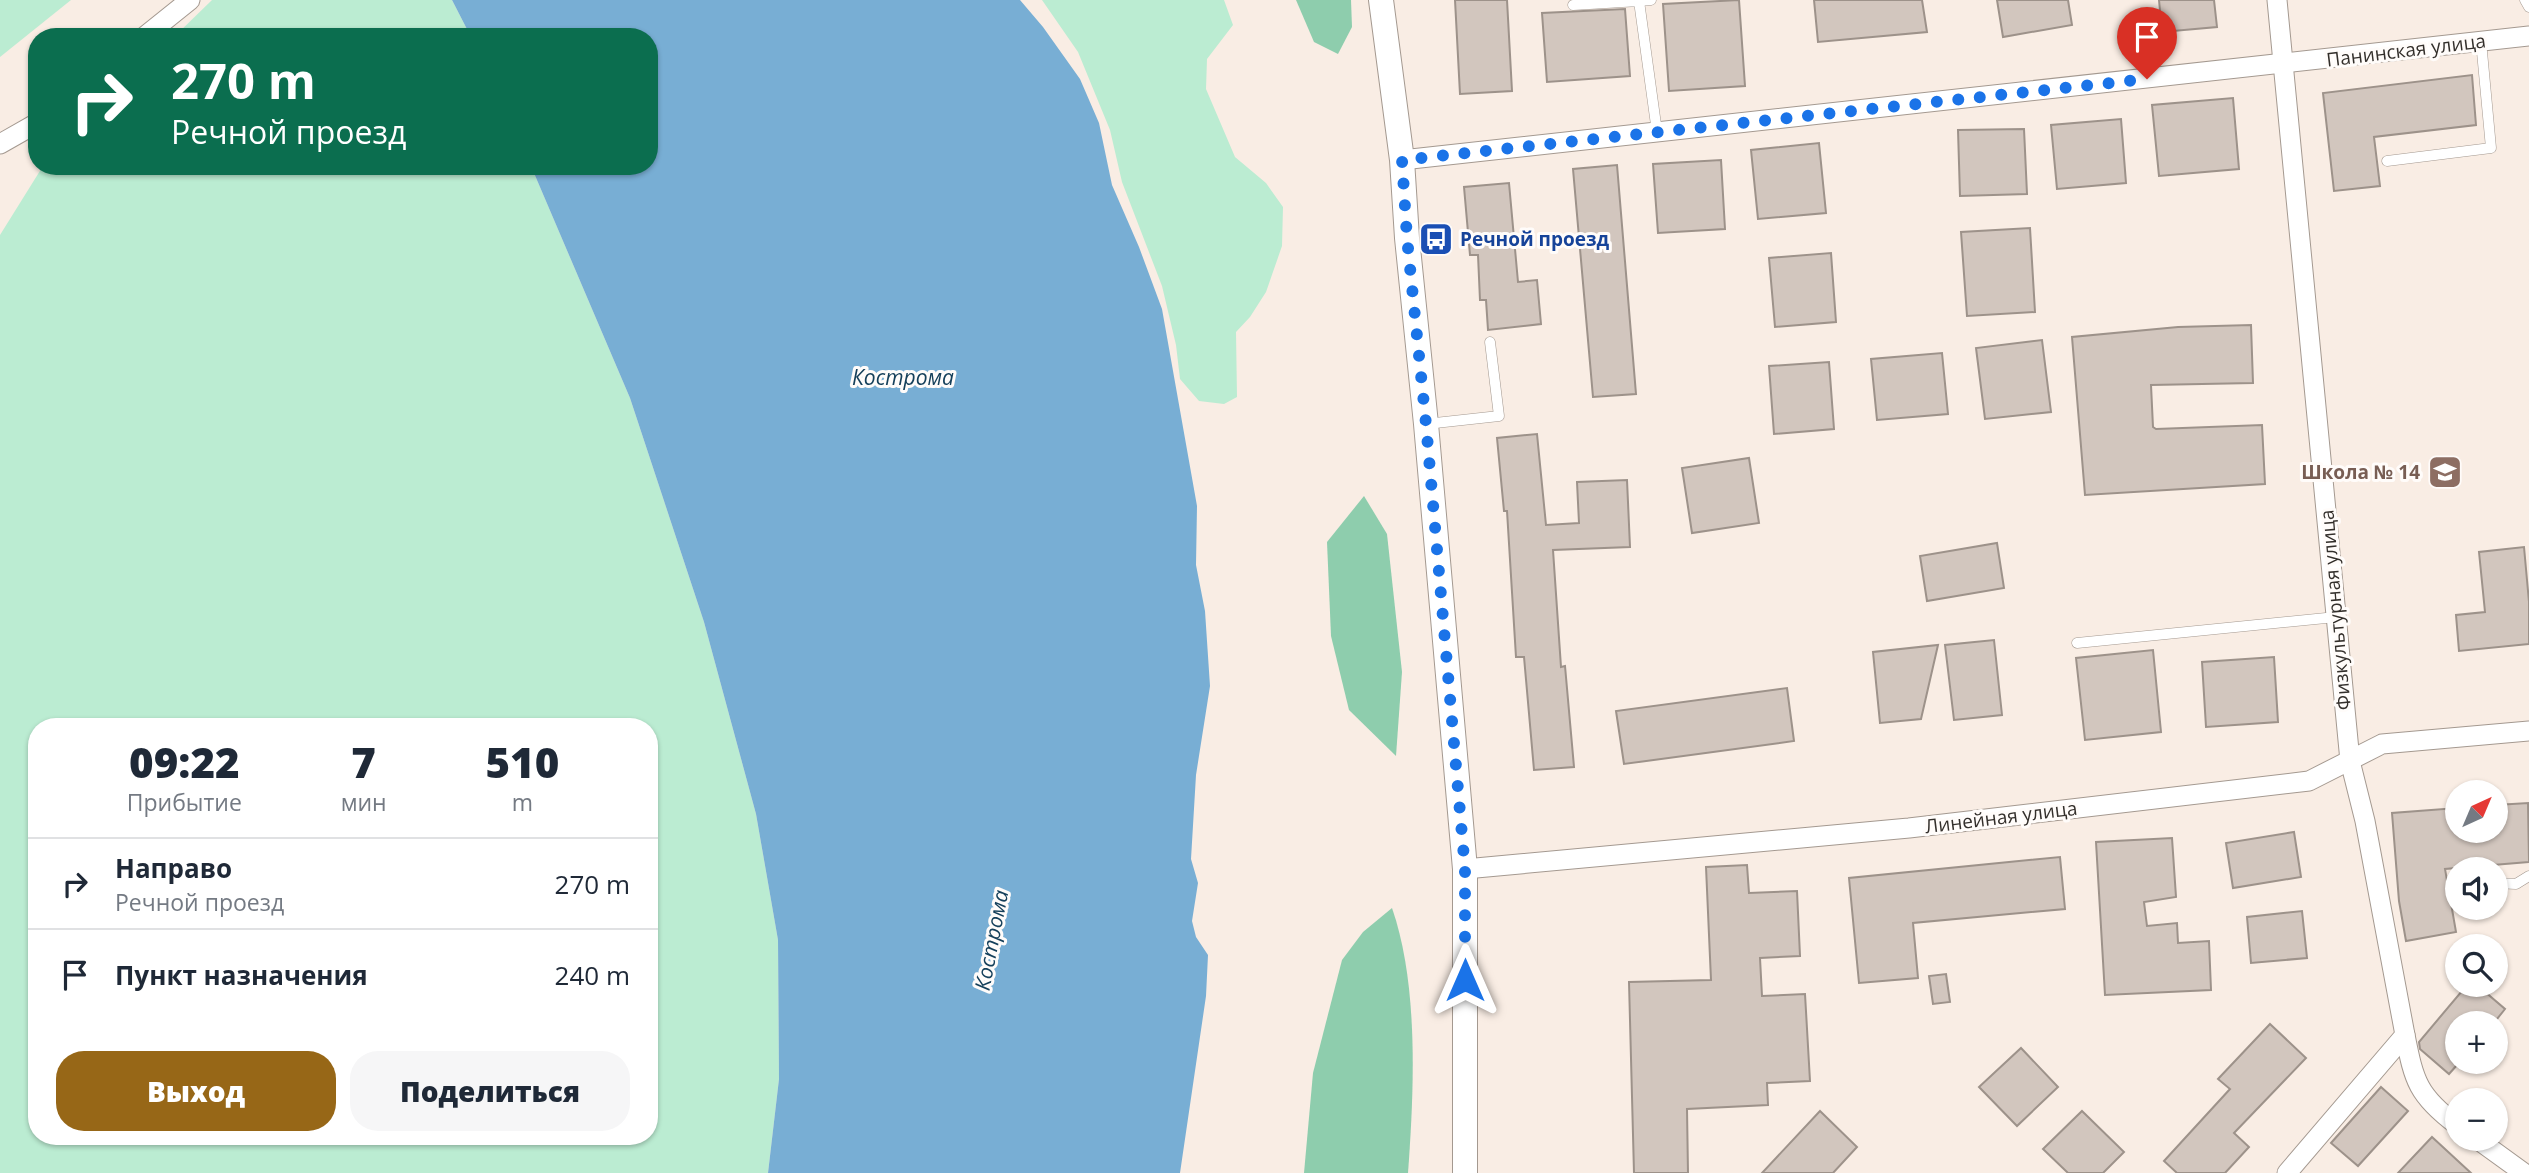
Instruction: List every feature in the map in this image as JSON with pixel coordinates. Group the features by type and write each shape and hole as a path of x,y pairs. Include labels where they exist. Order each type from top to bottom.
{"street":[{"path":"155,28 190,0"},
{"path":"1381,0 1402,160 1465,869 1465,1173"},
{"name":"Физкультурная улица","path":"2277,0 2350,761 2365,821 2413,1077 2434,1108 2445,1116"},
{"name":"Панинская улица","path":"2283,64 2529,36"},
{"path":"1402,160 2283,64"},
{"path":"0,144 28,128"},
{"name":"Линейная улица","path":"1465,869 1909,828 2309,781 2382,744 2529,731"},
{"path":"2287,1173 2405,1035"},
{"path":"2494,1151 2524,1173"}],"lane":[{"path":"1573,5 1651,0"},
{"path":"2525,0 2529,7"},
{"path":"1639,1 1657,132"},
{"path":"2387,161 2491,148 2480,41"},
{"path":"1426,424 1499,416 1490,342"},
{"path":"2077,643 2336,617"},
{"path":"2508,884 2516,884 2529,876"}],"green space":[{"path":"0,0 71,0 36,28 28,28 28,35 0,57"},
{"path":"212,0 452,0 466,28 183,28"},
{"path":"1042,0 1224,0 1233,25 1207,59 1206,89 1235,157 1266,183 1283,207 1282,246 1266,292 1250,317 1236,332 1237,397 1224,404 1199,401 1180,379 1176,345 1162,286 1122,182 1110,130 1078,52"},
{"path":"1296,0 1351,0 1352,27 1338,54 1314,42"},
{"path":"37,175 535,175 630,398 704,622 756,814 778,940 779,1079 768,1173 0,1173 0,235"},
{"path":"1364,496 1387,534 1402,672 1396,756 1349,710 1331,636 1327,542"},
{"path":"1392,908 1401,938 1411,1005 1413,1074 1408,1173 1304,1173 1313,1073 1342,960 1363,932"}],"water":[{"name":"Кострома","path":"452,0 1020,0 1080,79 1099,123 1112,185 1162,309 1197,506 1196,565 1205,611 1210,686 1196,775 1191,859 1198,883 1192,921 1196,937 1208,955 1206,996 1180,1173 768,1173 779,1079 778,940 756,814 704,622 630,398 535,175 658,175 658,28 466,28"}],"building":[{"path":"1455,0 1507,0 1512,91 1460,94"},
{"path":"1739,0 1745,86 1669,91 1663,4"},
{"path":"1814,0 1922,0 1927,32 1818,42"},
{"path":"1997,0 2068,0 2072,25 2003,37"},
{"path":"2159,0 2214,0 2217,27 2162,32"},
{"path":"1625,9 1630,76 1547,82 1542,13"},
{"path":"2472,75 2476,125 2374,137 2380,186 2334,191 2323,93"},
{"path":"2233,98 2239,169 2159,176 2152,105"},
{"path":"2121,119 2126,183 2057,189 2051,125"},
{"path":"2024,129 2027,194 1960,196 1958,130"},
{"path":"1819,143 1826,213 1758,219 1751,150"},
{"path":"1721,160 1725,229 1658,233 1653,164"},
{"path":"1617,165 1636,394 1593,397 1573,169"},
{"path":"1509,183 1518,282 1537,280 1541,324 1488,330 1486,300 1480,300 1478,255 1470,255 1464,187"},
{"path":"2030,228 2035,312 1967,316 1961,232"},
{"path":"1831,253 1836,322 1775,327 1769,258"},
{"path":"2251,325 2253,383 2151,385 2153,427 2262,425 2265,484 2085,495 2072,337 2178,327"},
{"path":"2042,340 2051,412 1985,419 1976,348"},
{"path":"1942,353 1948,414 1877,420 1871,359"},
{"path":"1829,362 1834,429 1774,434 1769,366"},
{"path":"1537,434 1546,525 1579,523 1577,482 1627,480 1630,547 1553,550 1561,667 1565,666 1574,767 1534,770 1524,657 1516,657 1507,511 1504,511 1497,438"},
{"path":"1749,458 1759,523 1692,533 1682,468"},
{"path":"1997,543 2004,588 1927,601 1920,556"},
{"path":"2524,547 2529,602 2529,644 2459,651 2456,615 2485,612 2479,552"},
{"path":"1994,640 2002,715 1954,720 1945,645"},
{"path":"1938,645 1921,719 1880,723 1873,652"},
{"path":"2153,650 2161,732 2085,740 2076,658"},
{"path":"2274,657 2278,722 2206,727 2202,662"},
{"path":"1787,688 1794,741 1624,764 1616,711"},
{"path":"2528,803 2529,862 2508,864 2508,857 2445,857 2445,920 2454,920 2456,932 2406,941 2399,901 2392,813 2445,809 2445,844 2508,844 2508,804"},
{"path":"2294,832 2301,877 2233,888 2226,843"},
{"path":"2172,838 2176,897 2144,902 2147,926 2177,923 2178,943 2209,941 2211,990 2105,995 2096,842"},
{"path":"2060,857 2065,909 1913,923 1918,978 1859,983 1849,878"},
{"path":"1747,865 1749,893 1797,891 1800,956 1760,958 1762,996 1805,994 1810,1081 1767,1083 1768,1105 1687,1109 1688,1173 1634,1173 1629,982 1711,980 1706,867"},
{"path":"2302,911 2307,958 2251,963 2247,917"},
{"path":"1946,974 1950,1002 1933,1004 1929,976"},
{"path":"2457,997 2491,997 2505,1009 2503,1011 2445,1011"},
{"path":"2445,1011 2445,1071 2420,1049 2419,1042"},
{"path":"2270,1024 2306,1058 2234,1133 2249,1147 2225,1173 2177,1173 2164,1161 2230,1089 2218,1079"},
{"path":"2021,1048 2058,1087 2017,1126 1979,1087"},
{"path":"2381,1087 2408,1111 2358,1166 2331,1143"},
{"path":"1820,1111 1857,1147 1833,1173 1762,1173"},
{"path":"2082,1111 2124,1152 2103,1173 2068,1173 2043,1149"},
{"path":"2432,1137 2471,1173 2398,1173"}],"place":[{"name":"Речной проезд","path":"1436,239"},
{"name":"Школа № 14","path":"2445,472"}],"route":[{"path":"1465,980 1465,869 1402,160 2147,79"}]}
